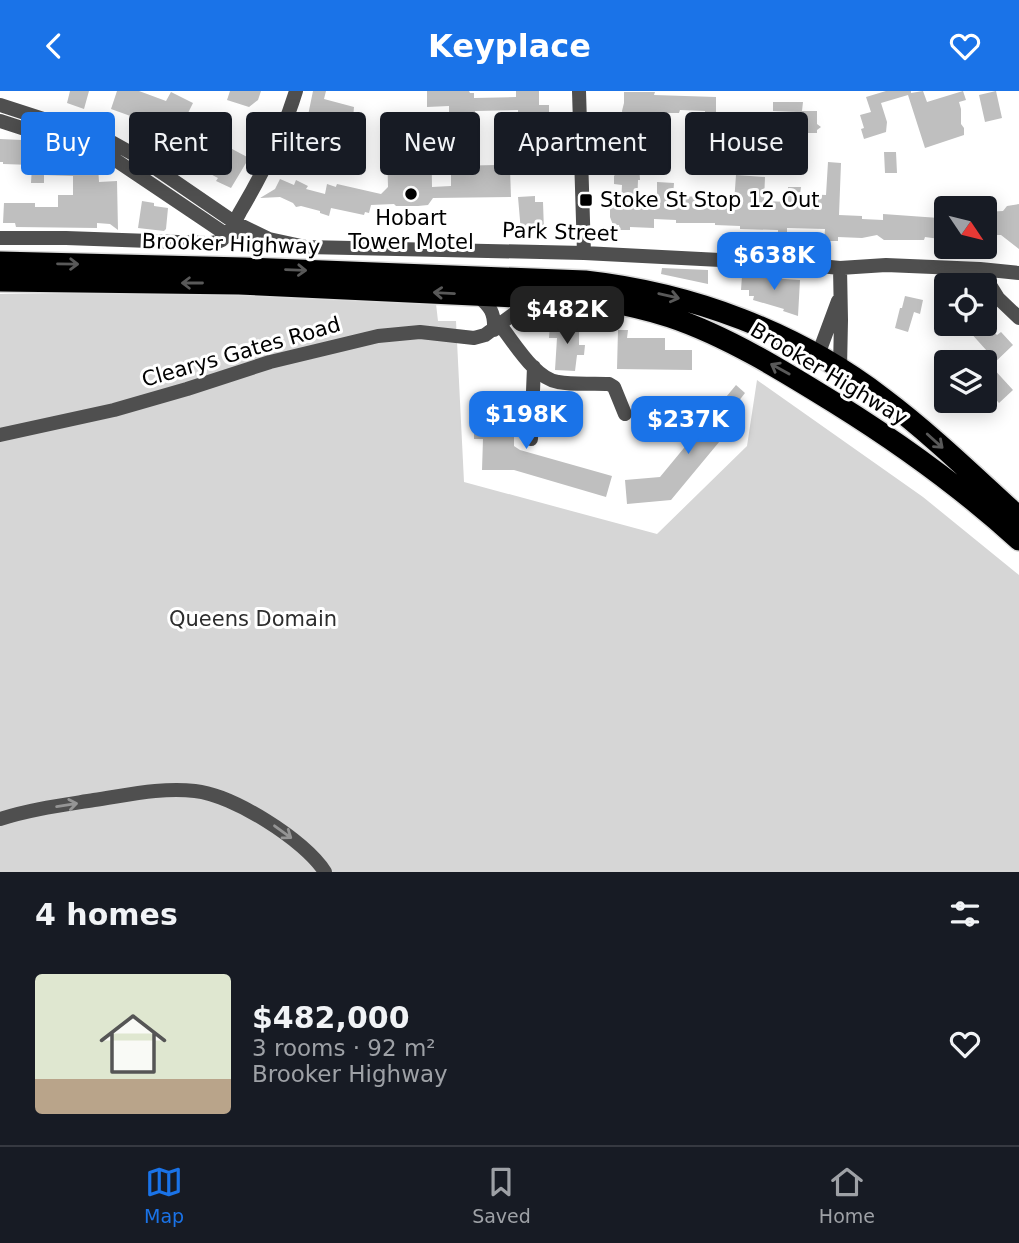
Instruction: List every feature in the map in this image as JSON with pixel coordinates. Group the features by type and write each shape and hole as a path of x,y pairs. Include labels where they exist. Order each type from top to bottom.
{"highway":[{"name":"Brooker Highway","path":"0,262 585,281 678,298 722,311 787,338 839,368 883,397 919,426 1019,517"},
{"name":"Brooker Highway","path":"0,282 239,283 603,301 635,307 710,333 782,370 880,431 976,502 1019,540"},
{"path":"818,355 825,381 868,415 880,431"}],"street":[{"path":"0,238 218,242 230,229 277,142 289,116 296,91"},
{"path":"579,91 584,253"},
{"path":"0,105 117,144 230,229"},
{"path":"0,121 111,157 230,229"},
{"name":"Park Street","path":"230,229 249,230 278,241 306,247 584,253 840,268 886,265 980,268 1019,274"},
{"path":"839,368 840,268"},
{"path":"980,268 998,298 1019,319"},
{"path":"477,295 493,311 497,327 545,377 556,382 609,384 614,387 625,414"},
{"path":"818,355 839,296"},
{"name":"Clearys Gates Road","path":"0,435 114,410 270,362 378,336 420,332 474,338 485,335 514,313 558,299"},
{"path":"787,338 813,340 830,324"},
{"path":"531,439 534,367"},
{"path":"0,819 22,812 155,791 199,791 267,821 307,851 325,872"}],"green space":[{"name":"Queens Domain","path":"233,291 436,304 438,321 456,321 464,482 657,534 747,446 757,380 923,497 1019,575 1019,872 0,872 0,294"}],"building":[{"path":"70,91 89,91 84,109 67,103"},
{"path":"117,91 139,91 166,101 171,92 193,103 188,112 129,112 129,115 111,109"},
{"path":"230,91 261,91 258,100 249,107 227,100"},
{"path":"313,91 326,91 324,99 354,107 354,112 309,112"},
{"path":"427,91 469,91 474,93 474,98 516,97 516,91 539,91 539,105 549,105 549,112 449,112 449,106 427,107"},
{"path":"886,91 923,91 927,102 963,91 966,100 959,102 964,135 925,148 908,95 881,103 887,122 886,132 864,139 860,115 871,112 866,97"},
{"path":"996,91 1002,118 985,122 979,95"},
{"path":"624,92 716,97 716,112 622,112"},
{"path":"773,102 803,102 802,111 817,111 817,124 821,127 817,133 808,133 808,112 773,111"},
{"path":"0,139 21,140 21,165 0,162"},
{"path":"232,149 246,156 246,163 231,188 216,181 218,178 212,175 232,175"},
{"path":"884,152 896,152 897,173 885,173"},
{"path":"828,162 841,163 839,215 883,220 883,214 934,218 934,238 884,240 877,235 862,238 838,237 838,241 824,241 825,229 787,228 787,232 778,232 740,229 740,226 715,223 676,223 676,220 654,219 654,228 630,227 630,230 620,230 619,225 613,225 610,217 610,204 621,204 622,185 614,184 614,176 640,175 637,205 657,206 657,182 674,183 673,196 706,197 706,202 734,203 736,175 765,177 764,201 788,202 788,187 801,187 800,194 826,195"},
{"path":"480,165 494,165 494,175 510,175 511,197 433,198 428,205 418,206 371,205 369,213 365,212 364,215 331,208 329,216 320,211 296,207 280,197 260,198 275,189 280,179 294,185 296,180 308,186 306,189 325,194 327,184 381,194 388,187 388,175 432,175 432,187 451,186 451,175 480,175"},
{"path":"31,175 44,175 44,183 31,183"},
{"path":"44,175 99,175 99,182 117,181 118,230 110,224 97,223 97,228 16,227 15,223 3,223 4,203 35,203 35,207 58,207 58,195 73,195 73,176"},
{"path":"535,196 535,202 543,202 544,231 521,232 518,197"},
{"path":"142,201 168,208 164,231 138,228"},
{"path":"1019,204 1019,249 998,235 998,211 1003,211 1007,206"},
{"path":"662,268 708,270 708,284 661,274"},
{"path":"742,276 800,280 798,316 753,300 754,296 749,296 749,290 741,290"},
{"path":"905,296 923,300 920,314 914,312 908,332 895,328"},
{"path":"550,324 579,327 579,345 585,345 584,355 577,355 575,371 555,370 557,338 549,338"},
{"path":"618,330 628,330 627,338 665,338 665,350 692,350 692,370 617,369"},
{"path":"1001,332 1013,345 997,360 997,350 986,350 974,336 997,336"},
{"path":"997,373 1013,390 999,403 997,401"},
{"path":"736,385 745,393 738,402 739,418 671,500 627,504 625,480 660,477"},
{"path":"474,399 514,400 514,446 612,476 606,497 514,470 482,470 483,439 474,439"}],"place":[{"name":"Hobart Tower Motel","path":"411,194"},
{"name":"Stoke St Stop 12 Out","path":"586,200"}]}
